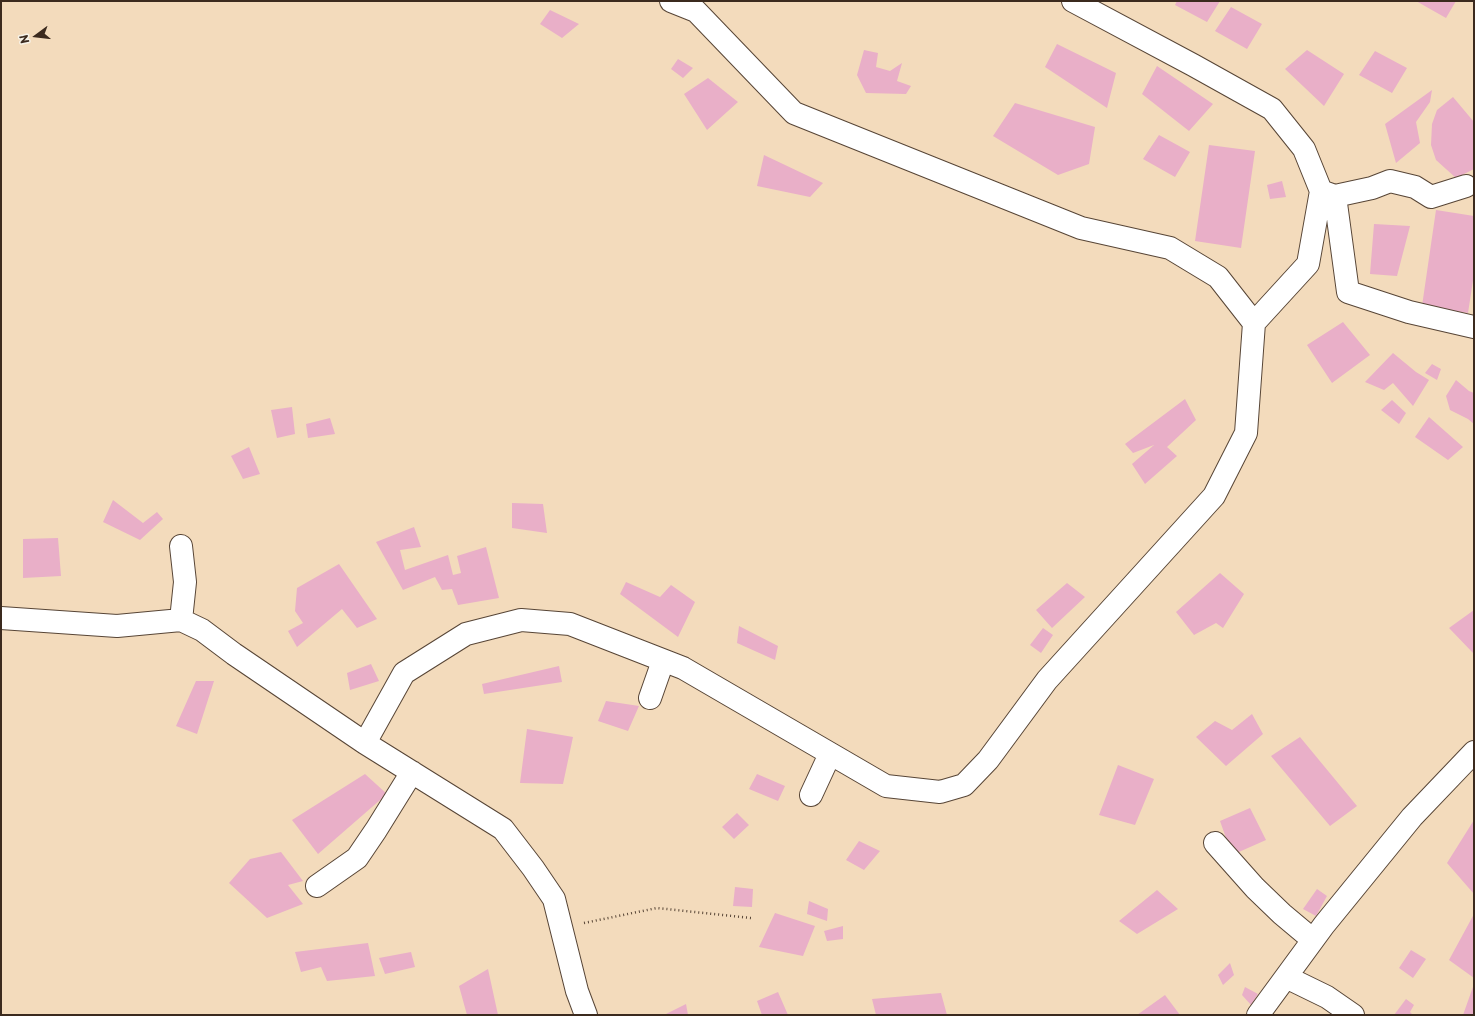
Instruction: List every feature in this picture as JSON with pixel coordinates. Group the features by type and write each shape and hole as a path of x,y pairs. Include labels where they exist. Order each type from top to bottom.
{"street":[{"path":"671,1 696,11 794,113 1081,228 1170,248 1218,277 1254,323"},
{"path":"1073,1 1272,109 1304,149 1328,194 1348,292 1409,312 1474,327"},
{"path":"1328,194 1372,188 1390,182 1415,187 1431,197 1466,186"},
{"path":"365,743 404,672 466,634 520,620 570,624 683,668 886,786 940,792 964,785 988,760 1047,680 1214,496 1246,433 1254,323 1308,264 1328,194"},
{"path":"181,546 185,582 181,620"},
{"path":"1,618 117,626 181,620 202,630 234,654 365,743 503,829 533,868 554,899 577,991 586,1015"},
{"path":"650,698 663,661"},
{"path":"1258,1015 1313,940 1412,817 1474,752"},
{"path":"811,795 830,754"},
{"path":"317,886 356,858 376,830 412,772"},
{"path":"1215,843 1282,914 1313,940"},
{"path":"1286,976 1327,997 1353,1015"}],"path":[{"path":"561,927 657,908 751,918"}],"building":[{"path":"1177,1 1220,1 1207,22 1175,5"},
{"path":"1416,1 1456,1 1446,18"},
{"path":"1231,7 1262,24 1247,49 1215,31"},
{"path":"550,10 579,24 562,38 540,24"},
{"path":"1057,44 1116,73 1107,108 1045,67"},
{"path":"864,50 878,53 876,67 890,71 902,63 897,81 911,86 906,94 866,93 857,75"},
{"path":"1307,50 1344,74 1324,106 1285,69"},
{"path":"1375,51 1407,68 1392,93 1359,75"},
{"path":"678,59 693,68 683,78 671,69"},
{"path":"1157,66 1213,104 1189,131 1142,94"},
{"path":"708,78 738,102 707,130 684,94"},
{"path":"1432,90 1430,102 1416,122 1420,143 1396,163 1385,124"},
{"path":"1453,97 1474,122 1474,169 1456,178 1436,160 1431,145 1432,124 1437,110"},
{"path":"1015,103 1095,127 1089,164 1058,175 993,136"},
{"path":"1159,135 1190,152 1175,177 1143,159"},
{"path":"1209,145 1255,151 1241,248 1195,241"},
{"path":"764,155 823,183 810,197 757,186"},
{"path":"1282,181 1286,197 1270,199 1267,185"},
{"path":"1436,210 1474,216 1474,274 1468,313 1422,306"},
{"path":"1374,224 1410,226 1397,276 1370,274"},
{"path":"1343,322 1370,355 1332,383 1307,345"},
{"path":"1393,353 1416,372 1429,380 1413,406 1393,383 1384,390 1365,382"},
{"path":"1432,364 1441,369 1437,380 1425,373"},
{"path":"1456,380 1469,391 1474,393 1474,424 1468,419 1450,410 1446,396"},
{"path":"1185,399 1196,420 1167,447 1177,456 1145,484 1132,464 1154,445 1133,453 1125,444"},
{"path":"1392,400 1406,413 1399,424 1381,410"},
{"path":"292,407 295,434 277,438 271,410"},
{"path":"1429,417 1463,447 1448,460 1415,437"},
{"path":"330,418 335,434 308,438 306,424"},
{"path":"249,447 260,474 243,479 231,456"},
{"path":"113,500 143,523 157,512 163,519 140,540 103,522"},
{"path":"512,503 543,504 547,533 512,528"},
{"path":"414,527 421,547 400,550 405,570 448,555 453,575 461,573 457,556 486,547 499,598 458,605 452,589 442,590 435,577 403,590 376,542"},
{"path":"58,538 61,576 23,578 23,539"},
{"path":"339,564 377,619 357,628 342,609 297,647 288,631 303,623 295,611 297,588"},
{"path":"1220,573 1244,594 1223,628 1216,623 1194,635 1176,612"},
{"path":"626,582 660,597 671,585 695,602 678,637 620,594"},
{"path":"1067,583 1085,597 1052,628 1036,610"},
{"path":"1474,610 1474,654 1449,628"},
{"path":"739,626 778,646 775,660 737,643"},
{"path":"1043,628 1053,635 1041,653 1030,645"},
{"path":"371,664 379,681 350,690 347,673"},
{"path":"559,666 562,682 484,694 482,684"},
{"path":"196,681 214,681 197,734 176,726"},
{"path":"606,701 639,706 628,731 598,721"},
{"path":"1252,714 1263,734 1226,766 1196,737 1215,721 1232,730"},
{"path":"527,729 573,737 563,784 520,783"},
{"path":"1300,737 1357,806 1330,826 1271,756"},
{"path":"1118,765 1154,779 1135,825 1099,815"},
{"path":"365,774 387,794 318,854 292,820"},
{"path":"757,774 785,786 778,801 749,789"},
{"path":"1250,808 1266,840 1232,855 1220,821"},
{"path":"737,813 749,825 734,839 722,827"},
{"path":"1474,820 1474,894 1447,863"},
{"path":"859,841 880,851 864,870 846,860"},
{"path":"281,852 303,881 288,885 303,904 267,918 229,883 250,859"},
{"path":"735,887 753,889 752,907 733,906"},
{"path":"1317,889 1327,896 1316,916 1303,909"},
{"path":"1157,890 1178,909 1137,934 1119,921"},
{"path":"809,901 828,909 827,921 807,914"},
{"path":"775,913 815,926 803,956 759,947"},
{"path":"1474,914 1474,978 1449,960"},
{"path":"843,926 843,939 827,941 824,931"},
{"path":"368,943 375,976 327,981 321,967 301,972 295,952"},
{"path":"1411,950 1426,959 1413,978 1399,968"},
{"path":"411,952 415,967 385,974 379,958"},
{"path":"1230,963 1234,975 1223,985 1218,975"},
{"path":"488,969 498,1015 467,1015 459,986"},
{"path":"1474,984 1474,1015 1463,1015"},
{"path":"1245,987 1258,994 1251,1005 1242,995"},
{"path":"778,992 788,1015 762,1015 757,1001"},
{"path":"941,993 947,1015 876,1015 872,999"},
{"path":"1165,995 1180,1015 1137,1015"},
{"path":"1406,999 1414,1005 1410,1012 1413,1015 1394,1015"},
{"path":"686,1004 688,1015 666,1015 666,1014"}]}
